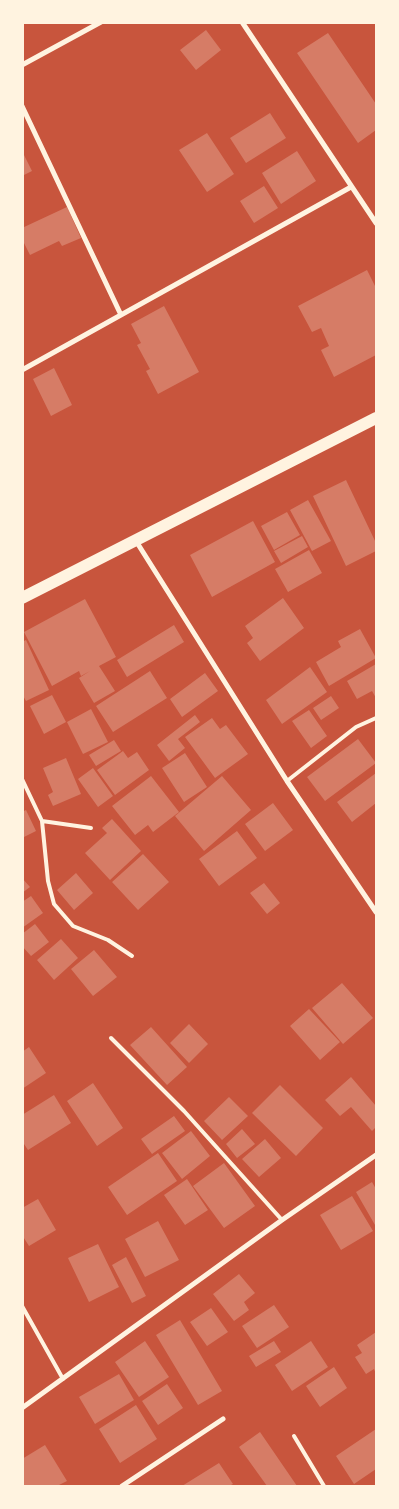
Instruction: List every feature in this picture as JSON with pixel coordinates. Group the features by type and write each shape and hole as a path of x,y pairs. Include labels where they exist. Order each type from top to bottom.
{"main road":[{"path":"22,598 376,418"}],"street":[{"path":"22,65 100,22"},
{"path":"242,22 376,223"},
{"path":"22,106 121,315"},
{"path":"22,370 351,188"},
{"path":"136,541 287,781 376,912"},
{"path":"22,1408 376,1154"},
{"path":"122,1486 223,1419"}],"lane":[{"path":"287,781 356,727 376,718"},
{"path":"22,779 42,820 48,881 54,904 74,926 108,940 132,956"},
{"path":"42,820 91,828"},
{"path":"111,1038 184,1111 282,1220"},
{"path":"22,1306 63,1378"},
{"path":"294,1436 324,1486"}],"building":[{"path":"206,30 221,50 196,70 180,50"},
{"path":"328,33 376,104 376,130 358,143 297,53"},
{"path":"270,113 286,138 246,163 230,138"},
{"path":"207,133 234,174 207,192 179,150"},
{"path":"22,151 32,171 22,176"},
{"path":"297,151 316,181 281,204 262,173"},
{"path":"264,186 278,208 254,223 240,201"},
{"path":"67,207 81,238 62,246 59,241 30,255 22,239 22,228"},
{"path":"367,270 376,288 376,355 334,377 321,350 329,346 321,328 312,332 298,306"},
{"path":"164,306 199,372 158,394 146,371 150,369 137,345 141,343 131,324"},
{"path":"54,368 72,405 51,416 33,379"},
{"path":"346,480 376,543 376,551 346,566 313,496"},
{"path":"308,500 331,541 312,551 290,510"},
{"path":"287,512 300,535 274,550 261,526"},
{"path":"253,521 275,562 212,597 190,555"},
{"path":"302,536 308,547 281,563 274,551"},
{"path":"309,550 322,573 288,592 275,569"},
{"path":"283,598 304,628 260,661 247,643 253,638 245,626"},
{"path":"85,599 116,657 99,666 115,691 94,703 79,678 90,671 81,676 79,671 52,686 24,632"},
{"path":"174,625 184,642 127,677 117,660"},
{"path":"360,629 376,658 329,686 316,662 341,647 338,641"},
{"path":"26,640 49,690 26,701 22,694 22,642"},
{"path":"376,664 376,698 372,691 357,699 347,681"},
{"path":"310,667 327,692 282,724 266,700"},
{"path":"150,671 167,698 113,732 96,706"},
{"path":"205,673 218,691 182,717 170,699"},
{"path":"52,695 66,722 44,734 30,706"},
{"path":"331,696 339,708 321,720 313,708"},
{"path":"91,709 108,742 83,754 67,722"},
{"path":"309,710 327,736 311,748 292,721"},
{"path":"195,715 200,722 178,739 185,748 169,761 157,745"},
{"path":"212,718 220,729 226,725 248,754 215,778 185,737"},
{"path":"358,739 376,763 325,801 307,777"},
{"path":"114,740 121,751 96,766 89,755"},
{"path":"123,751 128,758 137,752 149,770 115,795 97,770"},
{"path":"185,753 207,787 184,802 162,768"},
{"path":"66,758 81,794 53,806 48,795 53,792 43,768"},
{"path":"93,768 113,796 98,807 78,779"},
{"path":"376,773 376,803 352,822 337,802"},
{"path":"151,776 179,812 153,832 148,825 135,835 112,806"},
{"path":"222,776 251,810 204,851 175,816"},
{"path":"273,803 293,830 265,851 245,824"},
{"path":"26,810 36,831 22,838 22,812"},
{"path":"112,819 141,851 110,880 85,853 107,833 102,828"},
{"path":"237,831 257,858 219,886 199,859"},
{"path":"143,854 169,882 138,910 112,882"},
{"path":"76,873 93,893 74,910 57,890"},
{"path":"22,878 30,887 22,893"},
{"path":"264,883 280,903 267,914 250,893"},
{"path":"31,896 43,913 22,928 22,902"},
{"path":"35,924 49,942 31,956 22,946 22,934"},
{"path":"61,939 78,958 54,980 37,960"},
{"path":"94,950 117,977 93,996 71,969"},
{"path":"342,983 373,1018 343,1044 312,1008"},
{"path":"309,1009 340,1042 320,1060 290,1026"},
{"path":"189,1024 208,1044 189,1063 170,1043"},
{"path":"151,1027 187,1067 167,1085 130,1045"},
{"path":"29,1047 46,1073 22,1089 22,1052"},
{"path":"351,1077 376,1106 376,1127 372,1131 351,1107 340,1116 325,1100"},
{"path":"93,1083 123,1128 97,1146 67,1101"},
{"path":"280,1085 323,1128 296,1156 252,1113"},
{"path":"54,1095 71,1123 28,1150 22,1141 22,1115"},
{"path":"229,1097 248,1116 222,1140 204,1121"},
{"path":"174,1116 185,1131 152,1154 141,1139"},
{"path":"242,1129 255,1144 237,1158 226,1144"},
{"path":"191,1131 210,1156 182,1179 162,1153"},
{"path":"265,1139 281,1158 259,1177 242,1159"},
{"path":"158,1153 177,1181 127,1215 108,1187"},
{"path":"224,1163 255,1206 224,1228 193,1186"},
{"path":"187,1179 208,1210 185,1225 164,1195"},
{"path":"372,1182 376,1189 375,1225 356,1192"},
{"path":"352,1196 373,1231 341,1250 320,1215"},
{"path":"38,1199 56,1230 29,1246 22,1235 22,1208"},
{"path":"158,1221 179,1260 145,1277 125,1239"},
{"path":"98,1244 119,1287 89,1302 68,1258"},
{"path":"126,1257 146,1296 132,1303 112,1265"},
{"path":"239,1274 255,1293 244,1302 249,1310 234,1321 213,1294"},
{"path":"274,1305 289,1327 257,1348 242,1326"},
{"path":"211,1308 228,1332 207,1346 190,1322"},
{"path":"180,1320 222,1391 198,1405 156,1335"},
{"path":"376,1332 376,1374 374,1369 366,1374 355,1357 362,1353 357,1345"},
{"path":"145,1341 169,1377 139,1397 115,1362"},
{"path":"274,1341 281,1352 256,1367 249,1356"},
{"path":"311,1341 328,1367 292,1391 275,1365"},
{"path":"334,1367 347,1388 320,1407 306,1386"},
{"path":"119,1374 134,1400 95,1424 79,1397"},
{"path":"167,1384 183,1408 158,1425 142,1401"},
{"path":"136,1405 157,1439 120,1463 99,1429"},
{"path":"376,1429 376,1469 354,1484 336,1456"},
{"path":"260,1432 297,1486 267,1486 239,1447"},
{"path":"45,1445 67,1481 57,1486 22,1486 22,1459"},
{"path":"219,1463 233,1484 229,1486 182,1486"}]}
